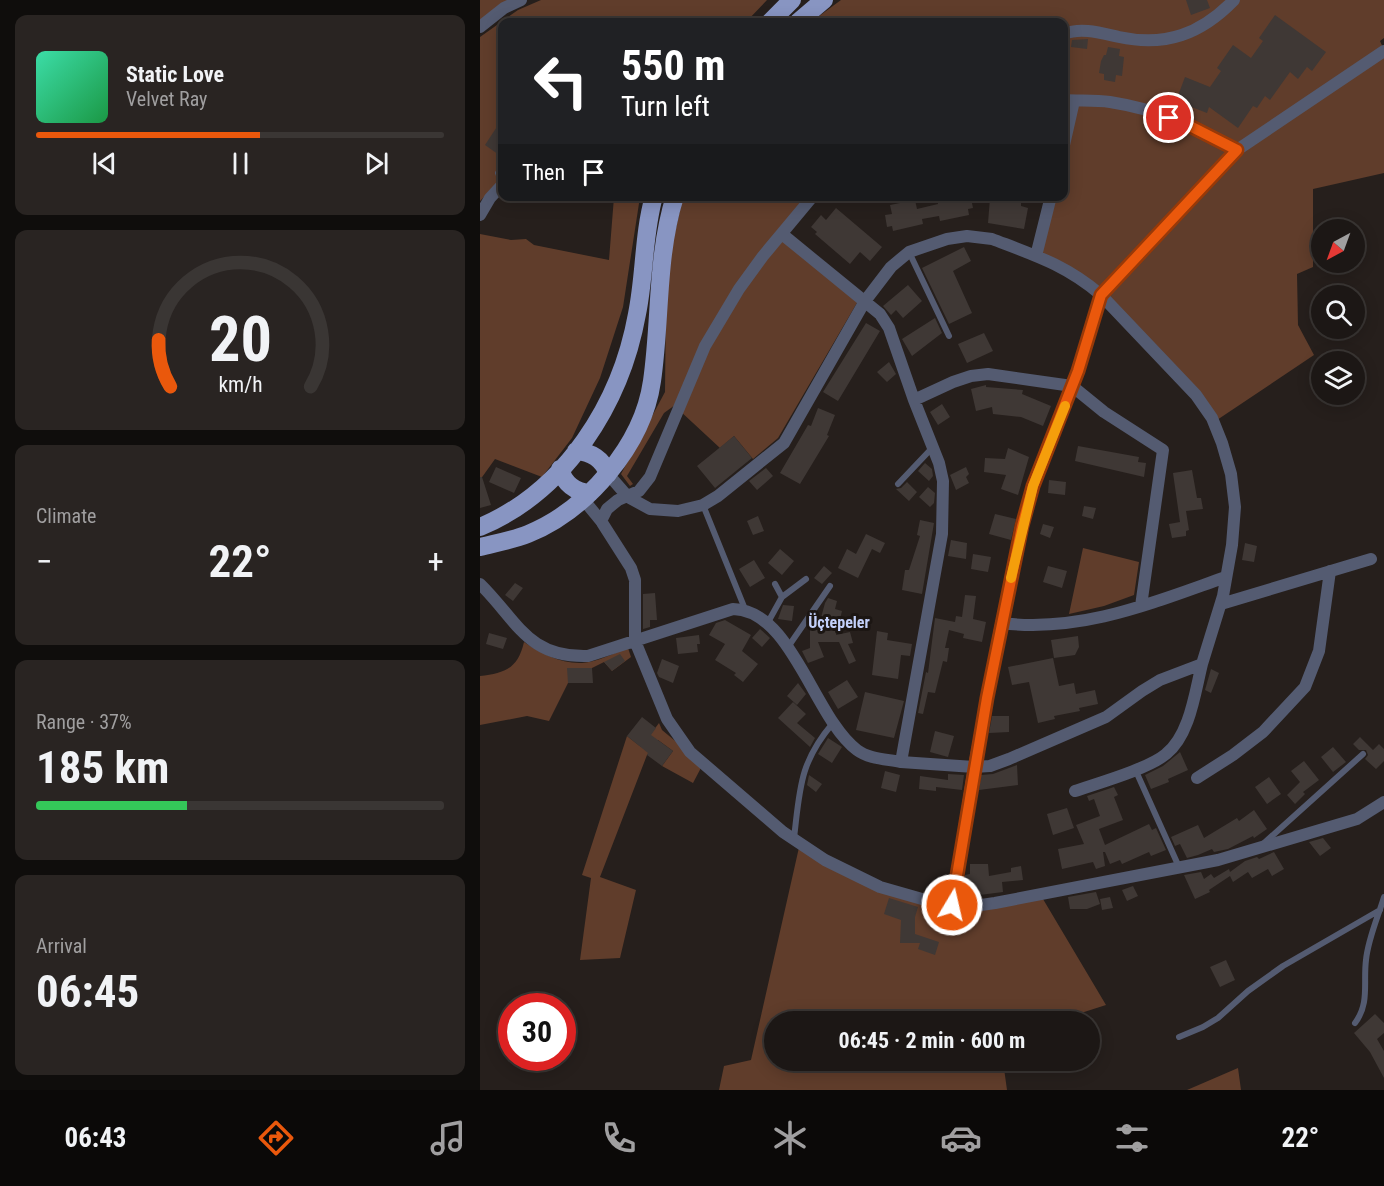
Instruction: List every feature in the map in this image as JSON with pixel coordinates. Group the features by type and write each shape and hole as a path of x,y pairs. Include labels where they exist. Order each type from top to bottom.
{"main road":[{"path":"774,18 792,0"},
{"path":"803,18 824,0"},
{"path":"480,527 535,495 576,451 606,408 628,354 638,313 646,232 653,201"},
{"path":"480,547 528,534 564,515 608,474 628,444 639,423 652,383 664,241 674,201"},
{"path":"576,451 593,455 605,466 608,474"},
{"path":"560,468 568,484 586,496"}],"street":[{"path":"480,27 504,8 521,0"},
{"path":"1068,33 1084,30 1142,40 1170,39 1211,21 1234,0"},
{"path":"952,905 974,767 1022,526 1033,486 1072,386 1101,295 1237,150 1384,51"},
{"path":"1069,101 1108,102 1136,107 1186,124 1237,150"},
{"path":"480,215 498,189"},
{"path":"600,521 607,509 618,500 639,491 650,477 705,346 739,289 809,201"},
{"path":"1036,256 1050,201"},
{"path":"782,234 880,314 889,328 933,447 943,482 942,534 901,762"},
{"path":"608,474 628,497 650,509 678,511 703,505 718,496 784,443 866,301 891,267 909,252 946,239 975,237 992,239 1064,268 1082,278 1196,395 1212,418 1231,474 1236,507 1221,604 1186,722 1176,742 1165,755 1135,769 1074,791"},
{"path":"914,400 971,376 1005,376 1072,386 1104,412 1163,450 1141,606"},
{"path":"586,496 631,568 635,580 635,641 668,719 690,752 794,839 825,860 880,887 952,905 974,906 995,903 1218,860 1357,819 1384,802"},
{"path":"1221,604 1371,559"},
{"path":"1197,778 1263,732 1305,687 1319,651 1330,571"},
{"path":"1001,623 1026,626 1080,622 1141,606 1226,577"},
{"path":"480,584 521,630 538,645 568,656 588,656 733,609 745,609 767,624 787,647 845,739 856,750 867,756 901,762 990,766 1106,717 1160,680 1202,664"}],"lane":[{"path":"909,252 950,336"},
{"path":"898,484 933,447"},
{"path":"703,505 745,609"},
{"path":"767,624 782,597 806,579"},
{"path":"775,584 782,597"},
{"path":"787,647 830,586"},
{"path":"794,839 803,770 818,740 834,722"},
{"path":"1258,848 1363,754"},
{"path":"1135,769 1179,867"},
{"path":"1355,1023 1365,1004 1366,958 1384,897"},
{"path":"1179,1037 1218,1018 1248,991 1283,966 1380,910"}],"shaded area":[{"path":"480,0 510,0 480,20"},
{"path":"541,0 767,0 750,18 507,18 518,10"},
{"path":"841,0 1384,0 1384,38 1380,41 1384,50 1384,173 1313,189 1311,268 1297,274 1298,325 1312,351 1311,357 1214,422 1101,295 1036,256 1050,201 1068,201 1068,127 1074,101 1068,100 1068,18 816,18"},
{"path":"498,24 498,183 480,201 480,37"},
{"path":"614,201 639,201 623,307 600,378 572,438 542,477 495,459 480,480 480,234 511,240 526,239 534,245 609,260"},
{"path":"682,201 810,201 782,234 861,296 778,438 753,459 734,436 720,448 679,410 682,400 664,413 627,476 633,484 630,486 621,474 665,392 666,293 671,250"},
{"path":"1083,548 1139,562 1134,595 1104,606 1069,614"},
{"path":"524,642 566,662 594,661 628,648 631,657 612,671 604,662 592,668 568,668 568,683 549,721 527,716 480,725 480,676 510,668 518,658"},
{"path":"659,723 662,730 703,764 693,783 662,766 673,751 658,740 647,755 600,877 636,890 620,958 580,960 591,878 582,875 627,736 641,747"},
{"path":"800,843 851,873 952,905 1040,894 1106,1005 1087,1011 764,1011 764,1071 1004,1071 1007,1090 719,1090 724,1066 751,1060"},
{"path":"1238,1068 1241,1090 1187,1090"}],"building":[{"path":"1186,0 1207,0 1210,8 1191,15"},
{"path":"1275,15 1326,52 1312,71 1307,67 1298,79 1290,72 1270,100 1265,96 1257,108 1253,106 1238,128 1209,107 1207,113 1176,101 1185,77 1210,87 1221,71 1217,68 1233,45 1251,58 1263,41 1259,38"},
{"path":"1088,39 1087,49 1071,47 1072,40"},
{"path":"1108,47 1120,49 1119,56 1124,57 1122,76 1116,75 1115,82 1104,80 1104,74 1099,73 1101,61"},
{"path":"498,125 498,154 485,145"},
{"path":"915,201 917,209 938,204 938,201 972,201 973,208 968,209 969,215 940,221 939,216 922,219 923,224 893,231 892,226 887,227 885,215 892,214 890,205"},
{"path":"990,201 1021,203 1021,206 1028,208 1024,229 988,223"},
{"path":"836,208 882,247 870,261 860,252 850,264 815,234 817,232 811,227 821,215 826,220"},
{"path":"964,247 971,261 953,271 972,313 949,324 922,268"},
{"path":"908,285 922,301 903,318 896,310 891,315 883,306"},
{"path":"935,318 942,333 912,356 902,339"},
{"path":"866,323 880,331 838,401 823,392"},
{"path":"984,333 993,351 967,363 958,344"},
{"path":"889,362 896,374 887,382 877,372"},
{"path":"986,385 986,387 1023,390 1022,394 1051,406 1043,426 1021,417 993,414 992,407 976,411 971,389"},
{"path":"942,404 950,417 938,425 930,412"},
{"path":"818,408 835,415 827,435 829,436 800,484 780,473 808,425 811,426"},
{"path":"734,436 752,458 715,488 697,466"},
{"path":"1078,446 1139,457 1138,462 1146,463 1144,477 1075,461"},
{"path":"1008,448 1029,457 1018,495 1001,489 1006,475 984,472 985,458 1005,459"},
{"path":"925,463 932,469 933,476 929,481 918,471"},
{"path":"496,467 521,478 514,493 489,482"},
{"path":"966,467 969,474 966,477 969,483 956,490 950,475"},
{"path":"766,468 773,476 757,490 749,481"},
{"path":"1192,470 1197,498 1201,498 1203,509 1186,511 1189,530 1186,531 1186,536 1172,538 1169,524 1180,522 1173,473"},
{"path":"480,477 482,477 491,505 480,508"},
{"path":"1049,480 1066,482 1065,495 1048,493"},
{"path":"907,482 917,492 909,501 896,489 901,488"},
{"path":"928,487 935,493 934,503 930,507 919,497"},
{"path":"1084,506 1096,508 1093,519 1082,516"},
{"path":"995,514 1016,519 1011,540 989,534"},
{"path":"758,516 764,531 753,535 747,521"},
{"path":"920,520 934,523 922,594 902,590 905,570 909,570 920,536 917,535"},
{"path":"1043,524 1054,527 1050,538 1040,534"},
{"path":"866,534 885,543 880,553 872,549 858,578 838,568 847,549 856,554"},
{"path":"951,540 967,543 966,559 948,556"},
{"path":"1245,543 1257,546 1254,562 1242,560"},
{"path":"780,549 794,561 782,575 768,563"},
{"path":"973,554 991,557 988,572 971,569"},
{"path":"754,560 765,578 750,587 739,569"},
{"path":"824,566 832,573 822,584 814,578"},
{"path":"1048,566 1067,571 1062,588 1043,582"},
{"path":"515,583 523,588 513,601 505,595"},
{"path":"655,593 657,620 650,620 650,627 643,629 643,594"},
{"path":"965,595 976,596 973,619 986,622 982,642 963,638 964,634 949,630 945,648 949,648 947,662 943,661 935,693 928,692 923,714 918,713 926,672 928,673 935,618 955,622 956,616 962,617"},
{"path":"828,598 837,601 835,609 842,611 836,635 850,632 853,643 848,644 856,661 849,664 839,642 818,642 824,657 808,663 802,651 810,648 810,625 819,625"},
{"path":"783,605 794,606 792,621 778,619"},
{"path":"725,620 751,635 742,651 758,664 743,682 734,675 736,673 715,660 725,644 709,635 716,623"},
{"path":"760,629 770,638 762,647 752,638"},
{"path":"877,631 888,633 887,640 912,644 910,656 901,655 898,679 872,675"},
{"path":"489,633 507,638 503,649 486,644"},
{"path":"699,635 698,652 678,654 676,638"},
{"path":"1078,636 1079,647 1075,655 1054,658 1051,640"},
{"path":"620,654 625,661 612,671 604,662"},
{"path":"1053,658 1059,686 1074,683 1076,694 1095,690 1098,704 1079,708 1080,711 1054,716 1055,719 1038,723 1029,682 1012,685 1008,667"},
{"path":"662,659 679,666 673,683 659,677 657,673"},
{"path":"567,668 592,668 593,683 568,683"},
{"path":"1211,669 1219,673 1211,693 1205,690"},
{"path":"847,680 858,697 838,709 828,692"},
{"path":"798,683 806,694 797,705 787,696"},
{"path":"865,692 904,701 894,738 856,730"},
{"path":"793,702 806,714 797,723 815,738 810,747 778,718"},
{"path":"992,716 1009,716 1009,732 989,733"},
{"path":"642,717 656,728 651,735 673,751 662,766 627,736"},
{"path":"935,731 954,736 948,757 930,752"},
{"path":"1360,737 1373,750 1379,744 1384,749 1384,761 1376,769 1365,759 1368,755 1366,750 1359,750 1353,744"},
{"path":"828,738 842,747 832,763 818,754"},
{"path":"1333,747 1346,762 1333,772 1321,757"},
{"path":"1180,752 1188,770 1168,779 1169,782 1151,789 1145,775 1163,766"},
{"path":"1304,761 1319,780 1303,792 1305,794 1295,804 1287,795 1300,782 1291,771"},
{"path":"1017,765 1018,785 979,790 981,775 993,774"},
{"path":"885,771 900,775 896,792 881,788"},
{"path":"948,774 964,775 962,790 936,787 936,791 919,789 920,776 948,780"},
{"path":"809,775 822,784 816,792 807,785"},
{"path":"1269,777 1281,794 1267,804 1255,787"},
{"path":"1114,787 1118,795 1114,797 1123,820 1099,829 1105,845 1149,824 1152,830 1156,828 1166,850 1151,856 1149,852 1122,864 1120,860 1110,864 1103,852 1105,866 1096,869 1093,862 1062,869 1058,849 1084,844 1076,825 1100,816 1094,799 1089,801 1087,796"},
{"path":"1067,808 1074,828 1053,835 1047,814"},
{"path":"1254,810 1267,829 1254,838 1253,836 1228,849 1214,852 1212,849 1187,858 1180,844 1175,846 1171,837 1198,825 1204,838 1237,818 1239,821"},
{"path":"1323,838 1331,848 1320,856 1309,842"},
{"path":"1274,852 1284,869 1272,876 1268,869 1252,878 1248,872 1233,882 1230,876 1209,890 1210,892 1195,899 1184,875 1201,872 1204,879 1211,874 1214,878 1229,869 1230,872 1245,861 1257,857 1259,859"},
{"path":"970,864 988,864 989,876 1011,872 1011,868 1021,866 1023,880 1002,882 1003,892 964,897 965,875 970,874"},
{"path":"1133,886 1138,896 1127,901 1122,890"},
{"path":"1096,892 1100,904 1087,909 1070,909 1068,897"},
{"path":"1110,897 1113,908 1102,910 1100,899"},
{"path":"889,898 918,907 915,917 915,934 939,942 935,955 918,949 920,943 900,943 901,920 884,914"},
{"path":"1226,960 1235,980 1220,987 1210,967"},
{"path":"1375,1014 1384,1023 1384,1033 1377,1039 1384,1051 1384,1078 1370,1052 1354,1033"}],"slow traffic":[{"path":"1011,578 1033,486 1065,406"}],"district":[{"name":"Üçtepeler","path":"839,622"}],"route":[{"path":"952,905 974,767 1022,526 1033,486 1078,371 1101,295 1237,150 1221,140 1169,118"}]}
